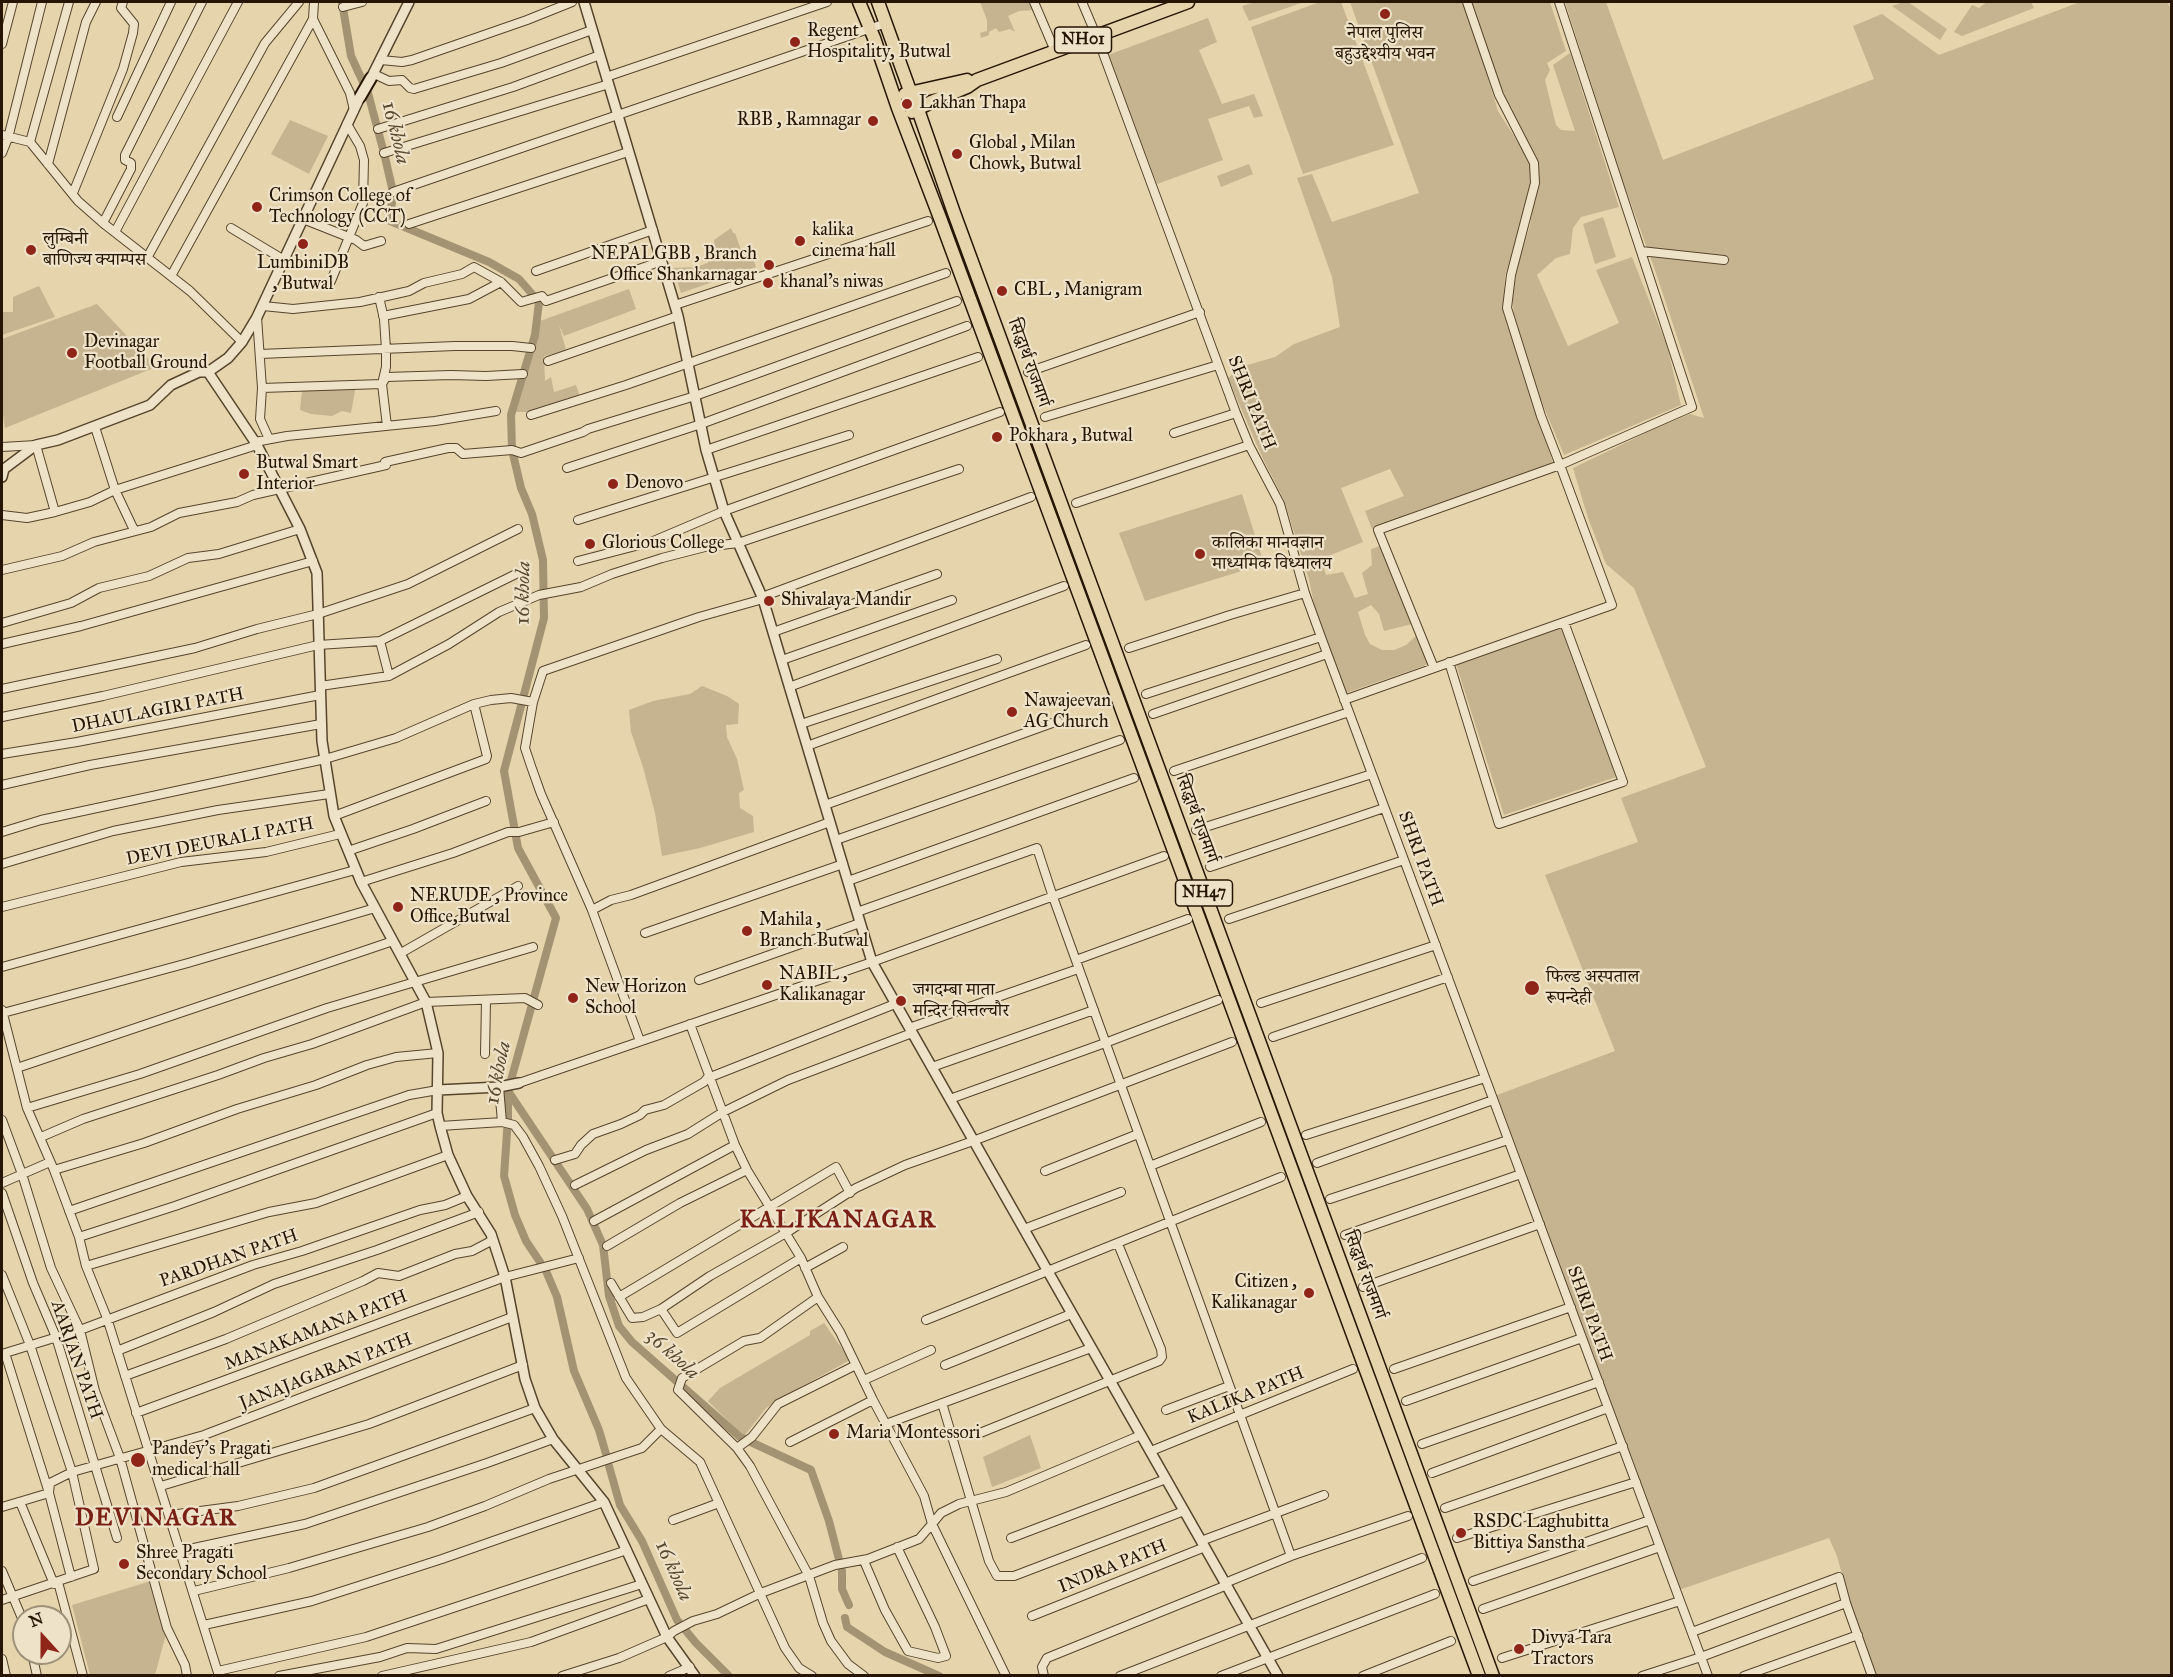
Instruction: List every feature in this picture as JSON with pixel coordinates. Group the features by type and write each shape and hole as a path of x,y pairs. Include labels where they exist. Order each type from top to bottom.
{"highway":[{"name":"सिद्धार्थ राजमार्ग","path":"859,2 1479,1676"},
{"path":"878,2 911,93 902,95 896,100"},
{"name":"NH01","path":"900,114 907,114 967,87 977,80 1174,4 1188,2"},
{"name":"NH01","path":"911,93 965,80 977,80"},
{"name":"NH47","path":"911,93 917,109"},
{"name":"सिद्धार्थ राजमार्ग","path":"917,109 1493,1676"}],"main road":[{"path":"360,97 373,76"}],"street":[{"path":"2,45 13,2"},
{"path":"2,153 42,2"},
{"path":"30,142 69,2"},
{"path":"48,164 86,22 96,2"},
{"path":"73,193 123,69 134,33 134,24 121,8 123,2"},
{"path":"117,117 171,2"},
{"path":"103,224 131,169 131,163 125,160 125,155 202,2"},
{"path":"115,232 238,2"},
{"path":"147,258 266,43 299,2"},
{"path":"171,276 313,19 314,2"},
{"path":"343,7 362,2"},
{"path":"410,2 373,76 389,81 402,80 414,89 501,63 592,30"},
{"path":"381,60 402,62 412,60 572,2"},
{"path":"584,2 675,304 706,450 724,511 763,598 872,962 1278,1676"},
{"path":"384,153 608,80 827,2"},
{"path":"1034,2 1055,51"},
{"path":"1082,2 1096,35"},
{"path":"1344,700 1612,605 1541,416 1507,308 1511,274 1535,183 1534,163 1499,95 1467,2"},
{"path":"1434,668 1378,530 1560,465 1692,407 1559,2"},
{"path":"313,19 350,93 354,110"},
{"path":"393,192 886,23"},
{"name":"SHRI PATH","path":"1103,53 1236,413 1249,445 1280,504 1305,593 1327,654 1708,1676"},
{"path":"378,129 513,87 600,55"},
{"path":"2,447 36,445 95,427 150,405 171,385 199,372 208,372 228,358 242,342 257,317 360,97"},
{"path":"331,281 363,203 364,160 360,146 347,124"},
{"path":"5,137 30,142 103,224 190,291 242,342"},
{"path":"409,224 628,152"},
{"path":"303,219 350,237 364,246 381,241"},
{"path":"675,304 928,221"},
{"path":"231,228 284,260"},
{"path":"537,271 652,230"},
{"path":"1641,251 1724,260"},
{"path":"262,306 293,309 360,302 409,291 424,283 462,274 474,267 501,282 522,302 542,296 546,301 662,261"},
{"path":"531,415 946,273"},
{"path":"383,316 470,299 501,282"},
{"path":"379,297 386,349 386,367 382,384 387,426"},
{"path":"2,570 62,556 94,542 152,527 179,513 237,502 250,496 386,465 385,462 448,448 456,448 464,454 512,450 521,453 588,429 695,396 957,301"},
{"path":"1028,372 1200,312"},
{"path":"548,361 678,316"},
{"path":"257,317 262,388 260,419 269,439"},
{"path":"567,468 701,424 967,326"},
{"path":"260,354 455,346 531,348"},
{"path":"706,450 978,357"},
{"path":"1045,417 1218,366"},
{"path":"208,372 256,444 300,529 317,573 321,724 329,794 334,816 355,870 426,1002 438,1053 437,1113 440,1126 448,1155 467,1196 479,1212 493,1240 505,1278 523,1365 535,1408 552,1439 604,1502 642,1584 692,1671 669,1676"},
{"path":"382,384 386,377 523,374"},
{"path":"262,388 382,384"},
{"path":"2,515 27,518 55,512 90,502 115,490 269,439 435,421 496,411"},
{"path":"578,561 651,542 724,511 1000,412"},
{"path":"1174,433 1236,413"},
{"path":"95,427 115,490 135,530"},
{"path":"578,520 849,435"},
{"path":"2,477 4,469 36,445"},
{"path":"36,445 55,512"},
{"path":"1076,503 1249,445"},
{"name":"DHAULAGIRI PATH","path":"2,754 77,742 389,676 449,644 499,612 538,595 581,587 662,558 705,547 738,543 959,469"},
{"path":"640,1041 592,910 541,794 525,748 529,701 543,671 699,617 763,598 1031,497"},
{"path":"2,623 71,603 99,588 149,576 188,558 219,554 300,529"},
{"path":"2,688 195,648 318,614 417,580 518,530"},
{"path":"2,644 81,626 313,561"},
{"path":"2,717 103,696 318,645 380,641 516,574"},
{"path":"773,632 937,574"},
{"path":"789,687 1064,586"},
{"path":"1129,648 1305,593"},
{"path":"782,660 952,600"},
{"path":"1449,662 1498,824 1623,782 1564,622"},
{"path":"1146,694 1321,637"},
{"path":"380,641 389,676"},
{"path":"807,746 1086,645"},
{"path":"1153,714 1327,654"},
{"path":"801,724 997,659"},
{"path":"2,832 41,819 325,759 396,738 474,704 511,698 529,701"},
{"path":"334,816 486,759 488,756 474,704"},
{"path":"1174,771 1349,712"},
{"path":"825,805 1058,721"},
{"path":"2,785 90,765 321,724"},
{"path":"836,840 1120,740"},
{"path":"1196,830 1372,774"},
{"path":"848,881 1134,778"},
{"path":"2,864 113,831 218,810 329,794"},
{"path":"348,851 486,801"},
{"path":"1210,867 1384,808"},
{"path":"361,882 453,853 508,832 554,822"},
{"path":"592,910 611,900 631,895 830,822"},
{"name":"DEVI DEURALI PATH","path":"2,907 181,862 266,852 340,834"},
{"path":"857,912 1037,848 1078,969 1291,1556"},
{"path":"69,1211 409,1095 438,1090 501,1087 519,1083 872,962 1164,856"},
{"path":"1229,919 1404,860"},
{"path":"645,933 843,864"},
{"path":"2,967 355,870"},
{"path":"401,954 518,886"},
{"path":"375,908 188,963 2,1011 27,1108 54,1170 79,1237 86,1266 107,1318 219,1673 366,1637 627,1550"},
{"path":"1076,960 1188,919"},
{"path":"699,980 860,923"},
{"path":"17,1068 393,940"},
{"path":"1261,1003 1436,945"},
{"path":"27,1108 140,1074 327,1008 533,947"},
{"path":"575,1185 646,1150 688,1134 723,1112 788,1080 910,1031 1078,969"},
{"path":"1273,1037 1448,977"},
{"path":"41,1137 83,1119 312,1044 426,1002 525,998 538,1005"},
{"path":"485,1054 486,1000"},
{"path":"950,1099 1218,1000"},
{"path":"555,1160 575,1154 593,1134 621,1124 645,1110 664,1105 708,1078 895,1004"},
{"path":"932,1067 1094,1010"},
{"path":"690,1024 708,1078 747,1170 801,1258 818,1297 840,1332 924,1496 932,1524 1006,1676"},
{"path":"611,1283 632,1318 643,1317 661,1309 710,1276 786,1233 850,1192 905,1165 974,1141 1232,1042"},
{"path":"54,1170 144,1143 237,1109 316,1085 367,1065 396,1057 438,1053"},
{"path":"1306,1135 1485,1078"},
{"path":"501,1087 502,1122"},
{"path":"1317,1163 1494,1100"},
{"path":"79,1237 175,1206 437,1113"},
{"path":"2,1120 22,1174 51,1268 80,1329 95,1391 120,1458 167,1628 185,1665 187,1676"},
{"path":"440,1126 502,1122 514,1125 539,1166 579,1258 626,1378 661,1429 700,1462 785,1648 800,1668 812,1676"},
{"path":"1150,1166 1261,1122"},
{"path":"1045,1172 1138,1134"},
{"path":"1330,1198 1509,1140"},
{"path":"594,1221 735,1145"},
{"path":"86,1266 269,1212 316,1203 448,1155"},
{"path":"2,1183 50,1162"},
{"path":"619,1297 836,1167 850,1192"},
{"path":"607,1246 680,1203 747,1170"},
{"path":"1345,1235 1521,1174"},
{"path":"926,1320 1281,1177"},
{"path":"1024,1229 1120,1192"},
{"name":"AARJAN PATH","path":"2,1193 33,1283 56,1337 117,1538"},
{"name":"PARDHAN PATH","path":"3,1353 80,1329 253,1265 302,1251 420,1209 445,1205 467,1196"},
{"path":"117,1351 214,1312 274,1284 377,1250 479,1212"},
{"path":"1363,1287 1540,1224"},
{"path":"125,1376 226,1339 378,1273 399,1276 455,1254 472,1251 493,1240"},
{"path":"975,1435 1159,1361 1162,1357 1161,1349 1118,1244"},
{"path":"806,1268 843,1247"},
{"name":"MANAKAMANA PATH","path":"136,1413 505,1278 579,1258"},
{"path":"661,1309 677,1333 801,1258"},
{"path":"2,1275 30,1345 72,1472 94,1569 14,1598 2,1600"},
{"path":"818,1297 760,1338 744,1341 682,1378 678,1390 737,1448 750,1466 809,1576 823,1623 831,1641 848,1664 864,1676"},
{"path":"1394,1370 1571,1307"},
{"path":"945,1365 1071,1314"},
{"name":"JANAJAGARAN PATH","path":"72,1472 204,1435 512,1317"},
{"path":"1406,1401 1582,1338"},
{"path":"886,1424 1091,1348"},
{"path":"864,1380 931,1350"},
{"path":"3,1353 49,1493 71,1578"},
{"path":"161,1486 369,1424 523,1365"},
{"path":"737,1448 752,1437 778,1404 856,1365"},
{"name":"KALIKA PATH","path":"1151,1451 1353,1369"},
{"path":"1422,1444 1599,1382"},
{"path":"1166,1410 1229,1386"},
{"path":"790,1442 873,1400"},
{"path":"942,1403 989,1561 997,1576 1014,1576 1184,1510"},
{"path":"170,1515 238,1506 314,1488 535,1408"},
{"path":"1432,1473 1608,1408"},
{"path":"194,1591 289,1568 428,1527 549,1479 642,1448 661,1429"},
{"path":"561,1676 619,1658 693,1621 717,1614 761,1593 839,1564 864,1561 919,1539 941,1513 970,1500 1006,1492 1141,1435"},
{"path":"180,1551 305,1524 552,1439"},
{"path":"1445,1508 1623,1446"},
{"path":"49,1493 50,1483 72,1472"},
{"path":"1011,1538 1166,1479"},
{"path":"1457,1538 1636,1482"},
{"path":"2,1507 49,1493"},
{"name":"INDRA PATH","path":"1032,1616 1274,1512 1324,1495"},
{"path":"20,1502 56,1583 83,1676"},
{"path":"204,1625 312,1601 442,1559 604,1502"},
{"path":"673,1520 719,1503"},
{"path":"1044,1676 1042,1667 1047,1658 1291,1556 1408,1516"},
{"path":"1473,1581 1650,1520"},
{"path":"864,1561 885,1610 908,1651 938,1658 946,1656 935,1627 897,1547"},
{"path":"1483,1609 1660,1548"},
{"path":"1120,1676 1422,1558"},
{"path":"2,1571 17,1605"},
{"path":"1692,1632 1839,1578 1872,1676"},
{"path":"279,1676 380,1657 407,1648 436,1649 642,1584"},
{"path":"1221,1676 1436,1594"},
{"path":"382,1676 531,1642 650,1599"},
{"path":"1502,1658 1680,1601"},
{"path":"1642,1676 1701,1657 1846,1603"},
{"path":"1744,1676 1858,1635"},
{"path":"1363,1676 1451,1641"},
{"path":"2,1659 6,1676"}],"shaded area":[{"path":"980,2 1029,2 1033,10 1019,11 1008,16 1015,32 1010,29 999,32 996,28 989,32 989,35 981,38 980,33 987,31 987,20"},
{"path":"1255,2 1304,2 1249,21 1242,6"},
{"path":"1320,2 1341,2 1394,145 1303,174 1251,27"},
{"path":"1350,2 1464,2 1498,111 1530,161 1532,184 1505,276 1504,307 1554,466 1421,509 1372,529 1365,511 1404,496 1390,469 1341,488 1363,542 1321,559 1326,575 1343,572 1355,598 1368,594 1362,573 1372,565 1371,549 1380,546 1412,624 1384,631 1379,614 1371,605 1358,612 1365,635 1370,644 1382,650 1394,650 1406,645 1417,635 1429,664 1346,693 1315,608 1309,580 1284,500 1263,459 1228,378 1241,367 1275,357 1294,344 1340,327 1332,277 1297,178 1312,174 1332,222 1419,193"},
{"path":"1472,2 1550,2 1566,51 1547,63 1550,70 1545,80 1556,125 1561,130 1575,131 1553,65 1570,53 1619,207 1581,217 1573,228 1570,254 1556,258 1537,275 1568,346 1619,323 1596,270 1632,257 1667,346 1681,405 1564,455 1537,391 1514,315 1512,294 1530,226 1537,182 1501,92"},
{"path":"1565,2 1606,2 1663,160 1874,79 1853,26 1882,14 1939,55 2080,2 2168,2 2172,14 2171,1675 1872,1675 1863,1652 1837,1556 1829,1538 1679,1590 1497,1095 1615,1051 1545,875 1638,842 1621,798 1706,767 1634,588 1606,564 1588,518 1573,468 1690,414 1704,418 1621,176"},
{"path":"1908,2 1947,29 1940,40 1892,6"},
{"path":"1987,2 2031,2 2034,8 1962,36 1954,32 1972,5 1979,8"},
{"path":"1208,18 1217,42 1199,50 1222,104 1254,94 1263,116 1254,118 1249,106 1208,119 1223,160 1157,184 1108,55"},
{"path":"290,120 328,136 309,174 271,154"},
{"path":"1249,164 1253,174 1221,187 1217,176"},
{"path":"1603,217 1616,257 1595,264 1583,224"},
{"path":"731,228 741,250 749,247 756,267 681,293 673,268 697,267 707,263 715,257 714,240"},
{"path":"39,286 55,317 2,335 2,312 13,312 13,297"},
{"path":"629,289 636,309 564,336 559,325 566,350 544,356 545,381 551,377 554,392 576,385 580,397 537,412 516,412 540,321"},
{"name":"Devinagar Football Ground","path":"97,304 156,367 5,428 2,409 2,339"},
{"path":"356,385 351,413 342,411 332,416 311,414 300,410 302,391"},
{"name":"कालिका मानवज्ञान माध्यमिक विध्यालय","path":"1242,494 1264,564 1145,601 1119,533"},
{"path":"1562,626 1616,777 1504,815 1456,664"},
{"path":"702,686 727,696 739,704 738,724 726,725 727,737 737,759 744,790 739,793 740,808 753,816 754,832 700,848 662,856 655,813 631,732 629,710 653,701 690,694"},
{"path":"824,1323 850,1360 766,1408 745,1435 708,1401 720,1388 810,1335 810,1331"},
{"path":"1030,1435 1041,1468 992,1487 983,1457"},
{"path":"151,1581 166,1634 155,1675 90,1675 72,1605"}],"waterway":[{"name":"16 khola","path":"342,2 351,56 368,93 393,192 390,221 489,262 519,279 539,302 535,335 511,415 512,450 521,488 532,514 543,560 544,618 504,771 518,848 556,918 508,1091 504,1176 515,1215 526,1241 540,1262"},
{"name":"36 khola","path":"508,1091 587,1209 603,1245 609,1296 619,1326 632,1342 740,1437 811,1470 829,1521 842,1571 842,1589 849,1605"},
{"name":"16 khola","path":"546,1271 557,1297 574,1371 599,1430 606,1454"},
{"name":"16 khola","path":"609,1466 620,1505 642,1541 677,1620 729,1676"},
{"name":"36 khola","path":"845,1618 847,1627 885,1652 939,1676"}],"place":[{"name":"नेपाल पुलिस बहुउद्देश्यीय भवन","path":"1385,14"},
{"name":"Regent Hospitality, Butwal","path":"795,42"},
{"name":"Lakhan Thapa","path":"907,104"},
{"name":"RBB , Ramnagar","path":"873,121"},
{"name":"Global , Milan Chowk, Butwal","path":"957,154"},
{"name":"Crimson College of Technology (CCT)","path":"257,207"},
{"name":"kalika cinema hall","path":"800,241"},
{"name":"LumbiniDB , Butwal","path":"303,244"},
{"name":"लुम्बिनी बाणिज्य क्याम्पस","path":"31,250"},
{"name":"NEPALGBB , Branch Office Shankarnagar","path":"769,265"},
{"name":"khanal's niwas","path":"768,283"},
{"name":"CBL , Manigram","path":"1002,291"},
{"name":"Devinagar Football Ground","path":"72,353"},
{"name":"Pokhara , Butwal","path":"997,437"},
{"name":"Butwal Smart Interior","path":"244,474"},
{"name":"Denovo","path":"613,484"},
{"name":"Glorious College","path":"590,544"},
{"name":"कालिका मानवज्ञान माध्यमिक विध्यालय","path":"1200,554"},
{"name":"Shivalaya Mandir","path":"769,601"},
{"name":"Nawajeevan AG Church","path":"1012,712"},
{"name":"NERUDE , Province Office,Butwal","path":"398,907"},
{"name":"Mahila , Branch Butwal","path":"747,931"},
{"name":"NABIL , Kalikanagar","path":"767,985"},
{"name":"फिल्ड अस्पताल रूपन्देही","path":"1532,988"},
{"name":"New Horizon School","path":"573,998"},
{"name":"जगदम्बा माता मन्दिर सित्तल्चौर","path":"901,1001"},
{"name":"Citizen , Kalikanagar","path":"1309,1293"},
{"name":"Maria Montessori","path":"834,1434"},
{"name":"Pandey's Pragati medical hall","path":"138,1460"},
{"name":"RSDC Laghubitta Bittiya Sanstha","path":"1461,1533"},
{"name":"Shree Pragati Secondary School","path":"124,1564"},
{"name":"Divya Tara Tractors","path":"1519,1649"}],"district":[{"name":"KALIKANAGAR","path":"838,1221"},
{"name":"DEVINAGAR","path":"156,1519"}]}
